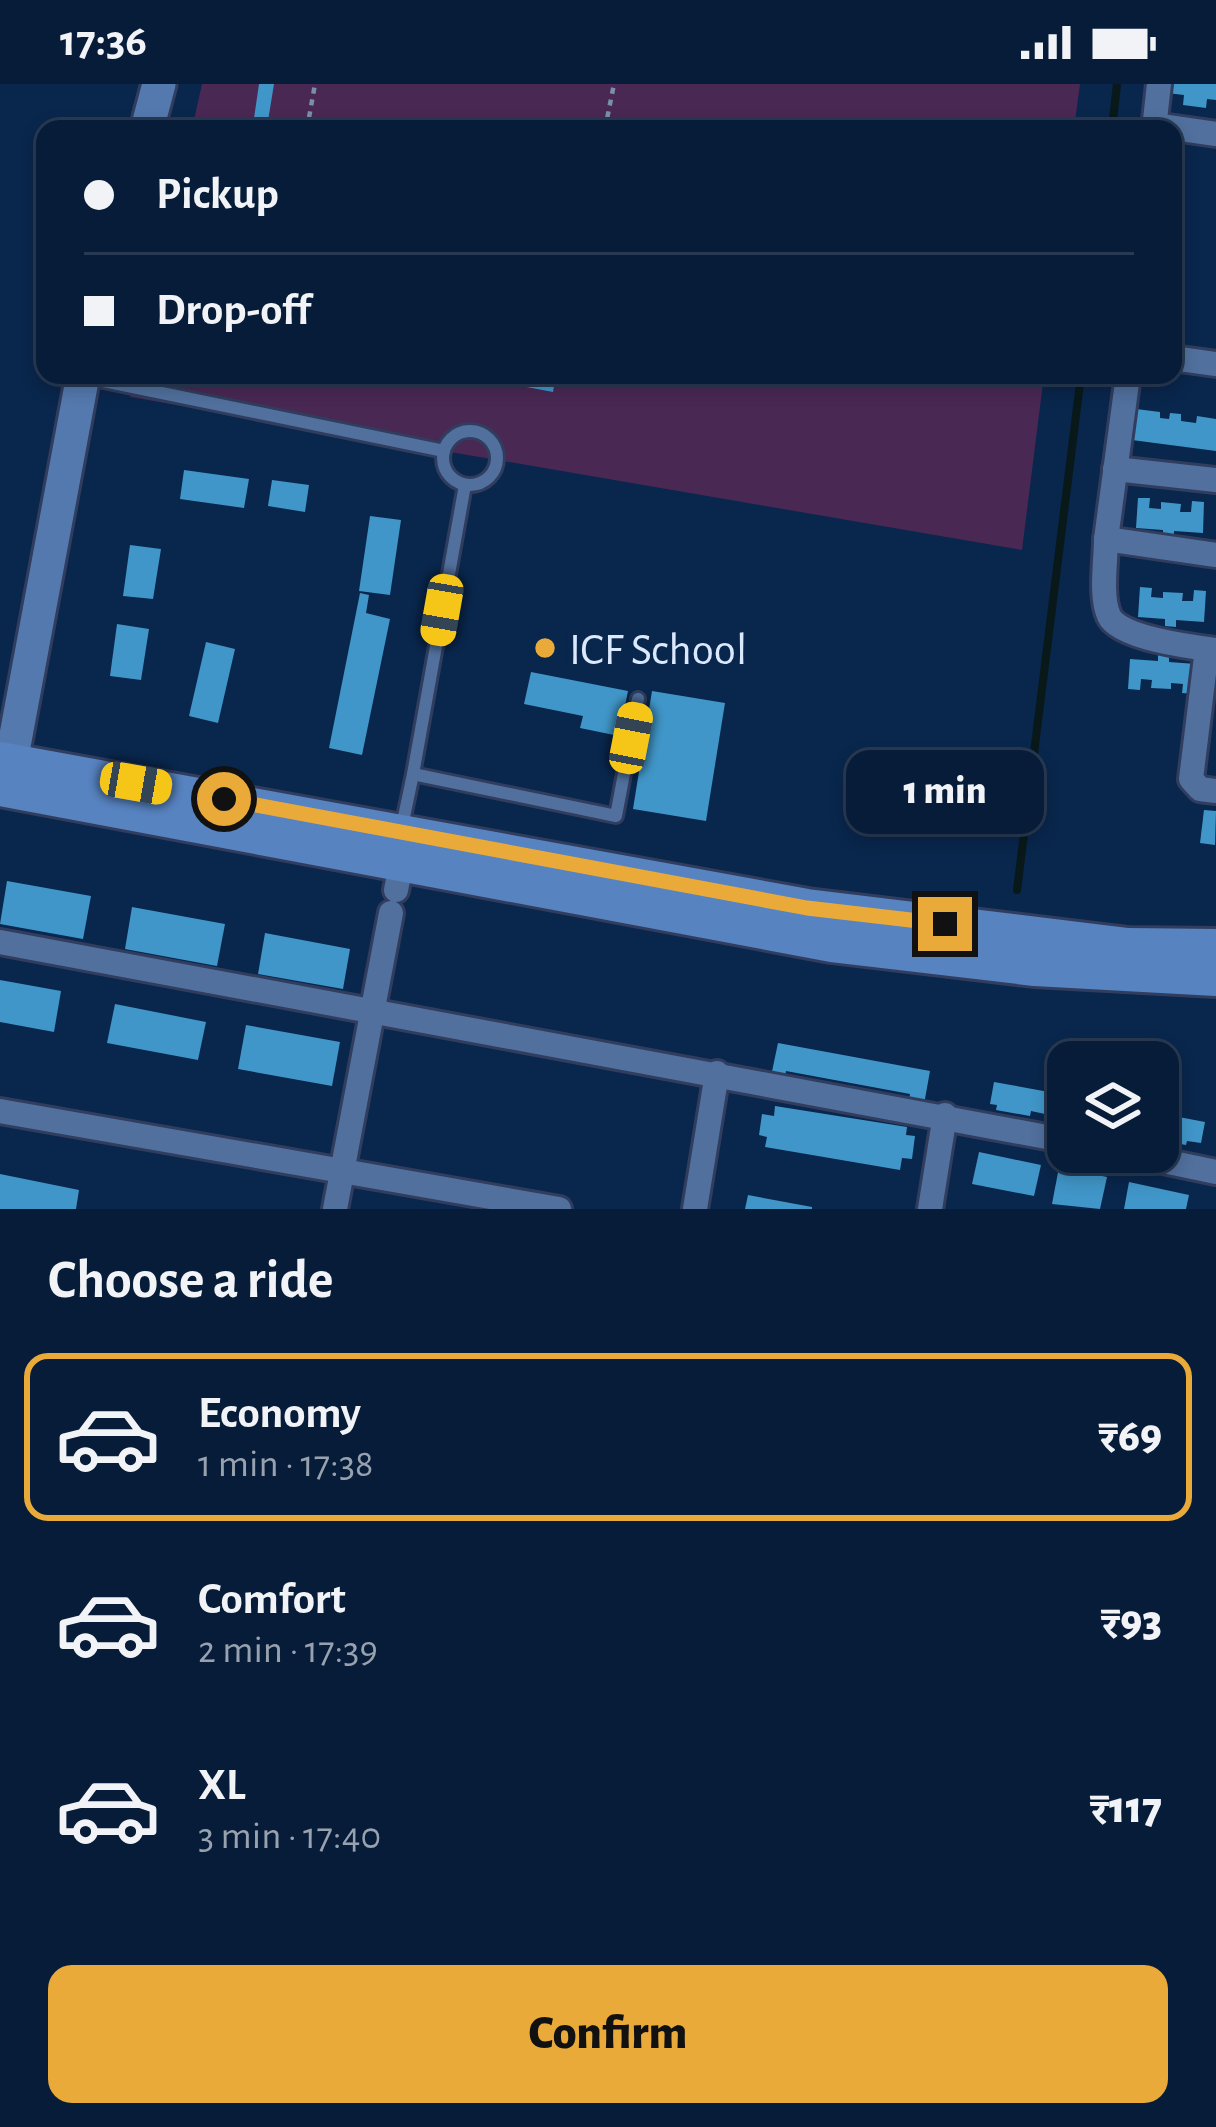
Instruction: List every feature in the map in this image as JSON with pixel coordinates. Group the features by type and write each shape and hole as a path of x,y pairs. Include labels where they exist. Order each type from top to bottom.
{"main road":[{"path":"3,780 397,875 832,944 1035,968 1216,978"},
{"path":"397,875 807,908 1128,946 1216,947"}],"street":[{"path":"149,120 159,84"},
{"path":"1155,120 1159,84"},
{"path":"1182,130 1216,134"},
{"path":"1182,359 1216,364"},
{"path":"3,780 81,384"},
{"path":"1127,384 1106,539 1109,618 1122,631 1212,650 1191,779 1200,789 1216,791"},
{"path":"1115,469 1216,480"},
{"path":"1106,539 1216,556"},
{"path":"334,1209 397,875"},
{"path":"0,942 1047,1137"},
{"path":"695,1209 717,1073"},
{"path":"0,1111 560,1209"},
{"path":"930,1209 945,1115"},
{"path":"1179,1164 1216,1172"}],"lane":[{"path":"122,384 444,451"},
{"path":"461,432 479,433 493,443 497,460 490,477 465,485 449,476 444,451 461,432"},
{"path":"397,875 465,485"},
{"path":"413,774 616,815 638,699"}],"path":[{"path":"309,120 315,84"},
{"path":"607,120 614,84"}],"shaded area":[{"path":"202,84 1080,84 1075,120 194,120"},
{"path":"133,384 1043,384 1022,550 130,397"}],"building":[{"path":"259,84 274,84 268,120 254,120"},
{"path":"1169,84 1216,84 1216,100 1207,99 1206,108 1183,105 1184,95 1167,93"},
{"path":"511,384 554,384 553,392"},
{"path":"1136,409 1160,412 1160,418 1169,419 1170,413 1181,414 1181,421 1196,423 1197,416 1216,419 1216,451 1132,440"},
{"path":"184,470 249,479 244,508 180,499"},
{"path":"272,480 309,485 305,512 268,506"},
{"path":"1138,498 1150,498 1149,508 1161,509 1161,502 1181,504 1180,512 1191,512 1192,501 1204,502 1203,533 1174,531 1174,538 1163,537 1163,530 1136,528"},
{"path":"370,516 401,520 390,595 359,591"},
{"path":"130,545 161,549 153,599 123,596"},
{"path":"1140,587 1152,588 1151,597 1183,593 1182,601 1193,601 1194,590 1206,591 1204,622 1176,620 1176,627 1165,626 1165,619 1138,617"},
{"path":"360,593 369,595 366,613 390,619 362,755 329,748"},
{"path":"117,624 149,629 141,680 110,676"},
{"path":"206,642 235,649 218,723 189,716"},
{"path":"1158,654 1169,655 1169,662 1196,664 1194,694 1182,693 1183,684 1151,688 1152,680 1141,679 1140,690 1128,689 1130,659 1158,661"},
{"path":"531,672 628,691 619,736 580,728 583,716 524,704"},
{"path":"652,691 725,703 706,821 633,809"},
{"path":"1204,810 1216,811 1215,845 1200,843"},
{"path":"7,881 91,896 83,939 0,924"},
{"path":"132,907 225,924 217,966 125,949"},
{"path":"265,933 350,949 343,989 258,974"},
{"path":"0,980 61,991 54,1032 0,1022"},
{"path":"115,1004 206,1022 198,1060 107,1043"},
{"path":"246,1025 340,1042 332,1086 238,1069"},
{"path":"778,1043 930,1071 923,1110 908,1107 910,1094 786,1071 784,1084 770,1081"},
{"path":"994,1082 1047,1092 1045,1114 996,1110 997,1105 990,1104"},
{"path":"775,1106 907,1127 906,1135 915,1136 912,1159 902,1158 900,1170 765,1147 767,1137 759,1135 762,1114 774,1116"},
{"path":"1179,1117 1205,1122 1201,1143 1187,1141 1179,1144"},
{"path":"979,1152 1041,1165 1034,1196 972,1184"},
{"path":"1058,1173 1107,1177 1100,1209 1052,1204"},
{"path":"0,1174 79,1190 76,1209 0,1209"},
{"path":"1129,1182 1189,1195 1186,1209 1124,1209"},
{"path":"748,1195 812,1207 812,1209 745,1209"}],"waterway":[{"path":"1113,120 1117,84"},
{"path":"1017,890 1080,384"}],"place":[{"name":"ICF School","path":"545,648"}],"route":[{"path":"224,799 807,908 945,924"}]}
